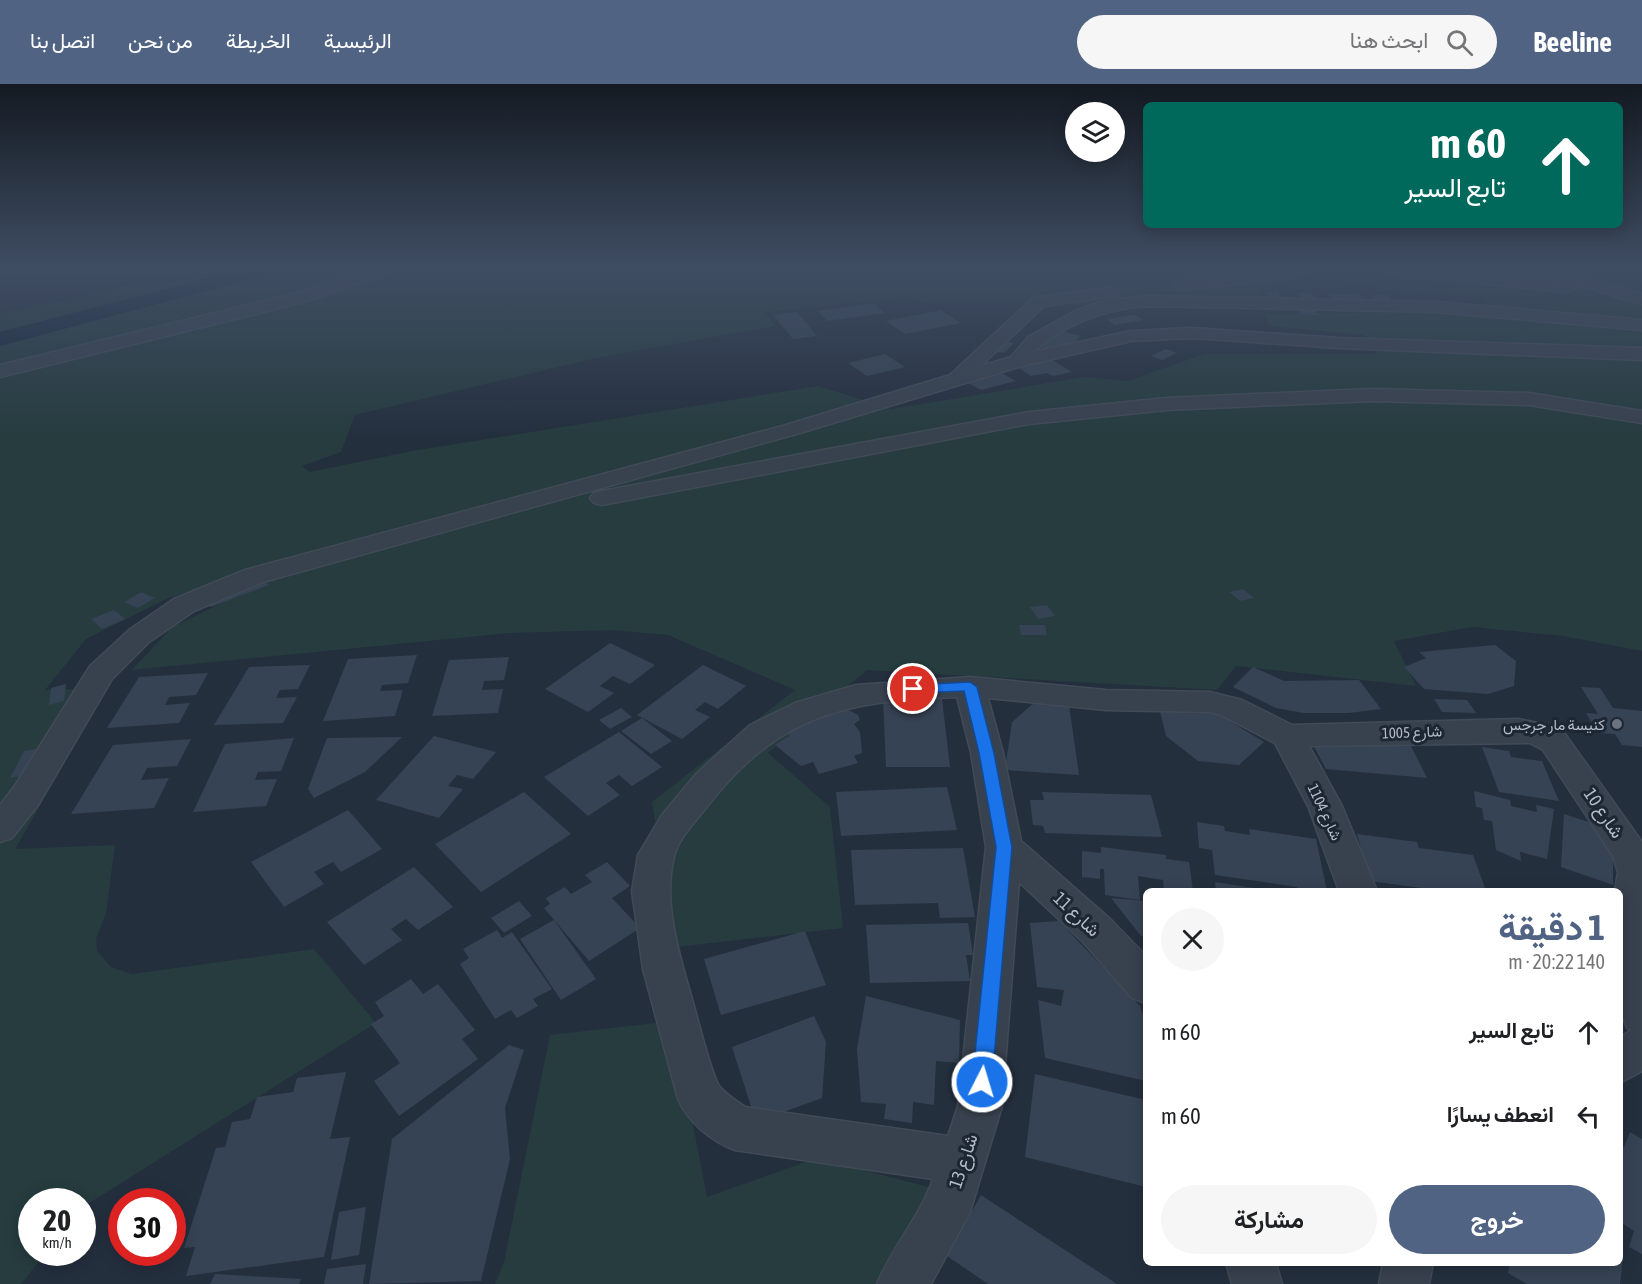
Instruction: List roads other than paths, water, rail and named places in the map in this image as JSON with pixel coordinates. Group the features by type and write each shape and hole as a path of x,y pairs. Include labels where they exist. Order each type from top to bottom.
{"street":[{"path":"0,371 185,325"},
{"path":"954,380 1014,325"},
{"path":"1017,361 1030,344 1064,325"},
{"path":"0,829 26,796 100,673 139,636 184,605 254,576 793,429 1017,361 1131,336 1155,333 1642,354"},
{"path":"462,518 652,490 1018,420 1167,404 1382,395 1529,399 1642,417"},
{"path":"964,1161 735,1128 700,1100 663,969 651,891 656,855 674,824 709,781 761,733 806,710 856,695 970,687 1106,700 1210,702 1232,706 1287,736"},
{"name":"شارع 13","path":"902,1284 946,1212 980,1106 1004,847 987,753 970,687"},
{"name":"شارع 1005","path":"1287,736 1461,730 1518,730 1538,733"},
{"name":"شارع 10","path":"1538,733 1554,742 1630,853 1636,872 1629,920 1638,949 1635,992 1642,1016"},
{"name":"شارع 1104","path":"1287,736 1325,806 1357,888"},
{"name":"شارع 11","path":"1004,847 1078,914 1143,982"},
{"path":"1623,1061 1642,1045"},
{"path":"1252,1266 1257,1284"}],"waterway":[{"path":"0,339 53,325"}],"place":[{"name":"كنيسة مار جرجس","path":"1617,724"}]}
